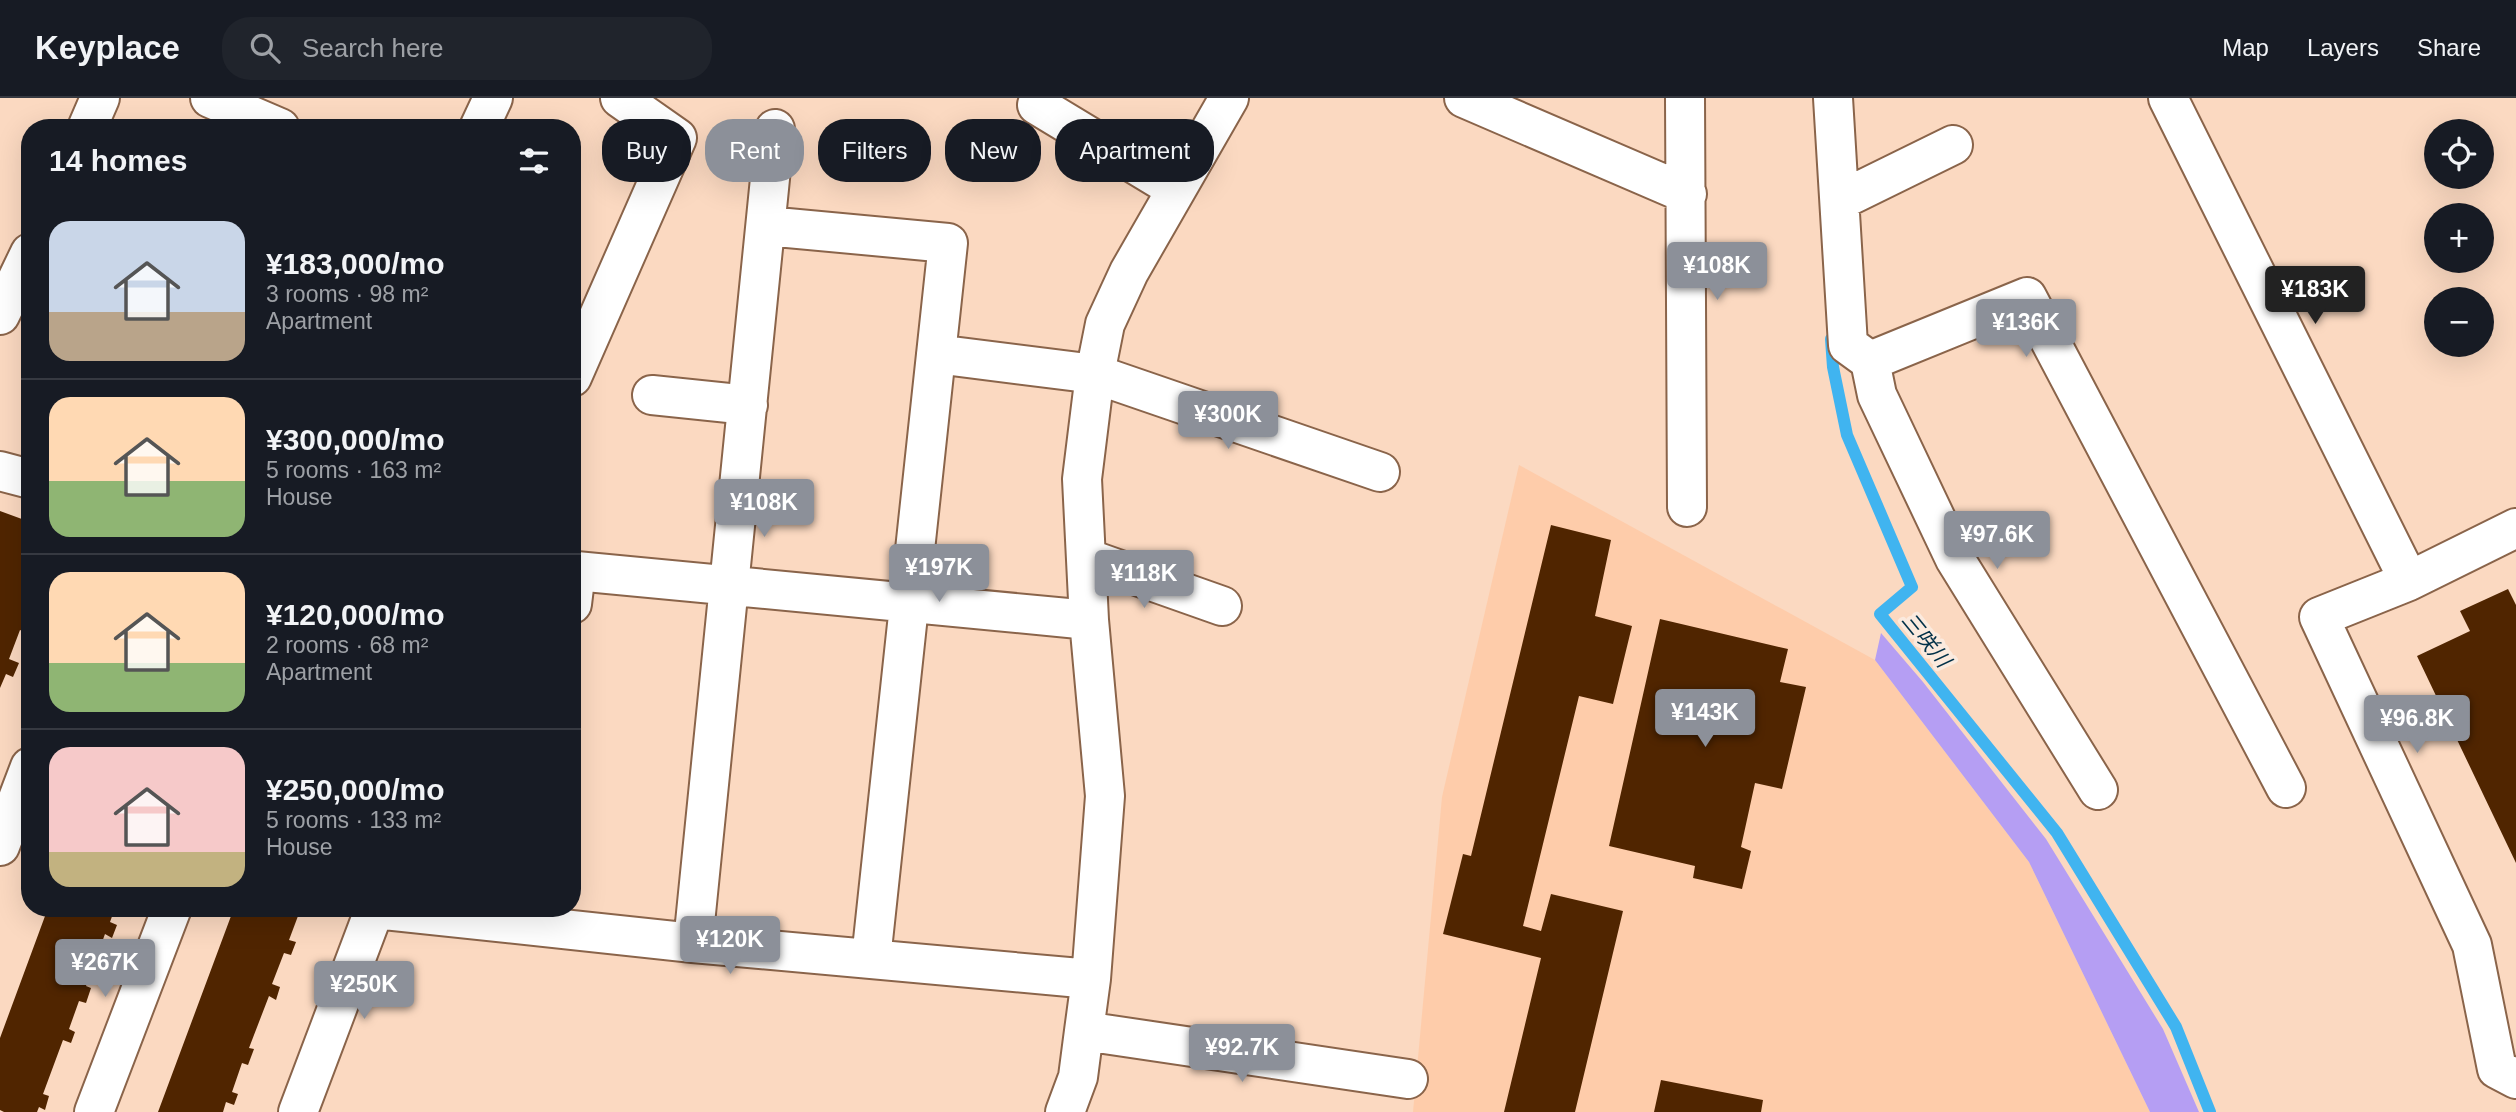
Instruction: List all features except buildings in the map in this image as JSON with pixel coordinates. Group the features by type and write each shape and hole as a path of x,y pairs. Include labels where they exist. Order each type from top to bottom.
{"street":[{"path":"91,119 100,98"},
{"path":"210,98 259,119"},
{"path":"484,119 494,98"},
{"path":"581,357 677,138 620,98"},
{"path":"1065,1112 1078,1077 1091,979 1105,796 1089,620 1082,479 1095,374 1105,324 1129,272 1229,98"},
{"path":"1464,98 1687,194"},
{"path":"1685,98 1687,507"},
{"path":"1833,98 1848,345 1870,361 1877,395 1955,559 2098,790"},
{"path":"2168,98 2409,581"},
{"path":"1037,105 1176,190"},
{"path":"1841,200 1953,145"},
{"path":"693,943 770,182"},
{"path":"766,226 947,243 871,959"},
{"path":"0,315 21,278"},
{"path":"1870,361 2026,297 2286,788"},
{"path":"936,354 1095,374 1380,472"},
{"path":"652,395 748,405"},
{"path":"0,471 21,477"},
{"path":"2516,528 2409,581 2319,617 2472,945 2497,1069 2516,1079"},
{"path":"1086,558 1222,606"},
{"path":"581,588 729,586 1089,620"},
{"path":"0,846 21,791"},
{"path":"94,1112 169,917"},
{"path":"298,1112 372,917"},
{"path":"541,917 693,943 1091,979"},
{"path":"1084,1031 1408,1079"}],"shaded area":[{"path":"1519,465 1875,660 2029,862 2150,1112 1413,1112 1442,797"},
{"path":"1881,633 1923,682 2046,839 2163,1029 2199,1112 2150,1112 2029,862 1875,660"}],"waterway":[{"name":"三咲川","path":"1831,339 1833,367 1847,435 1912,587 1880,614 2057,833 2176,1027 2210,1112"}]}
